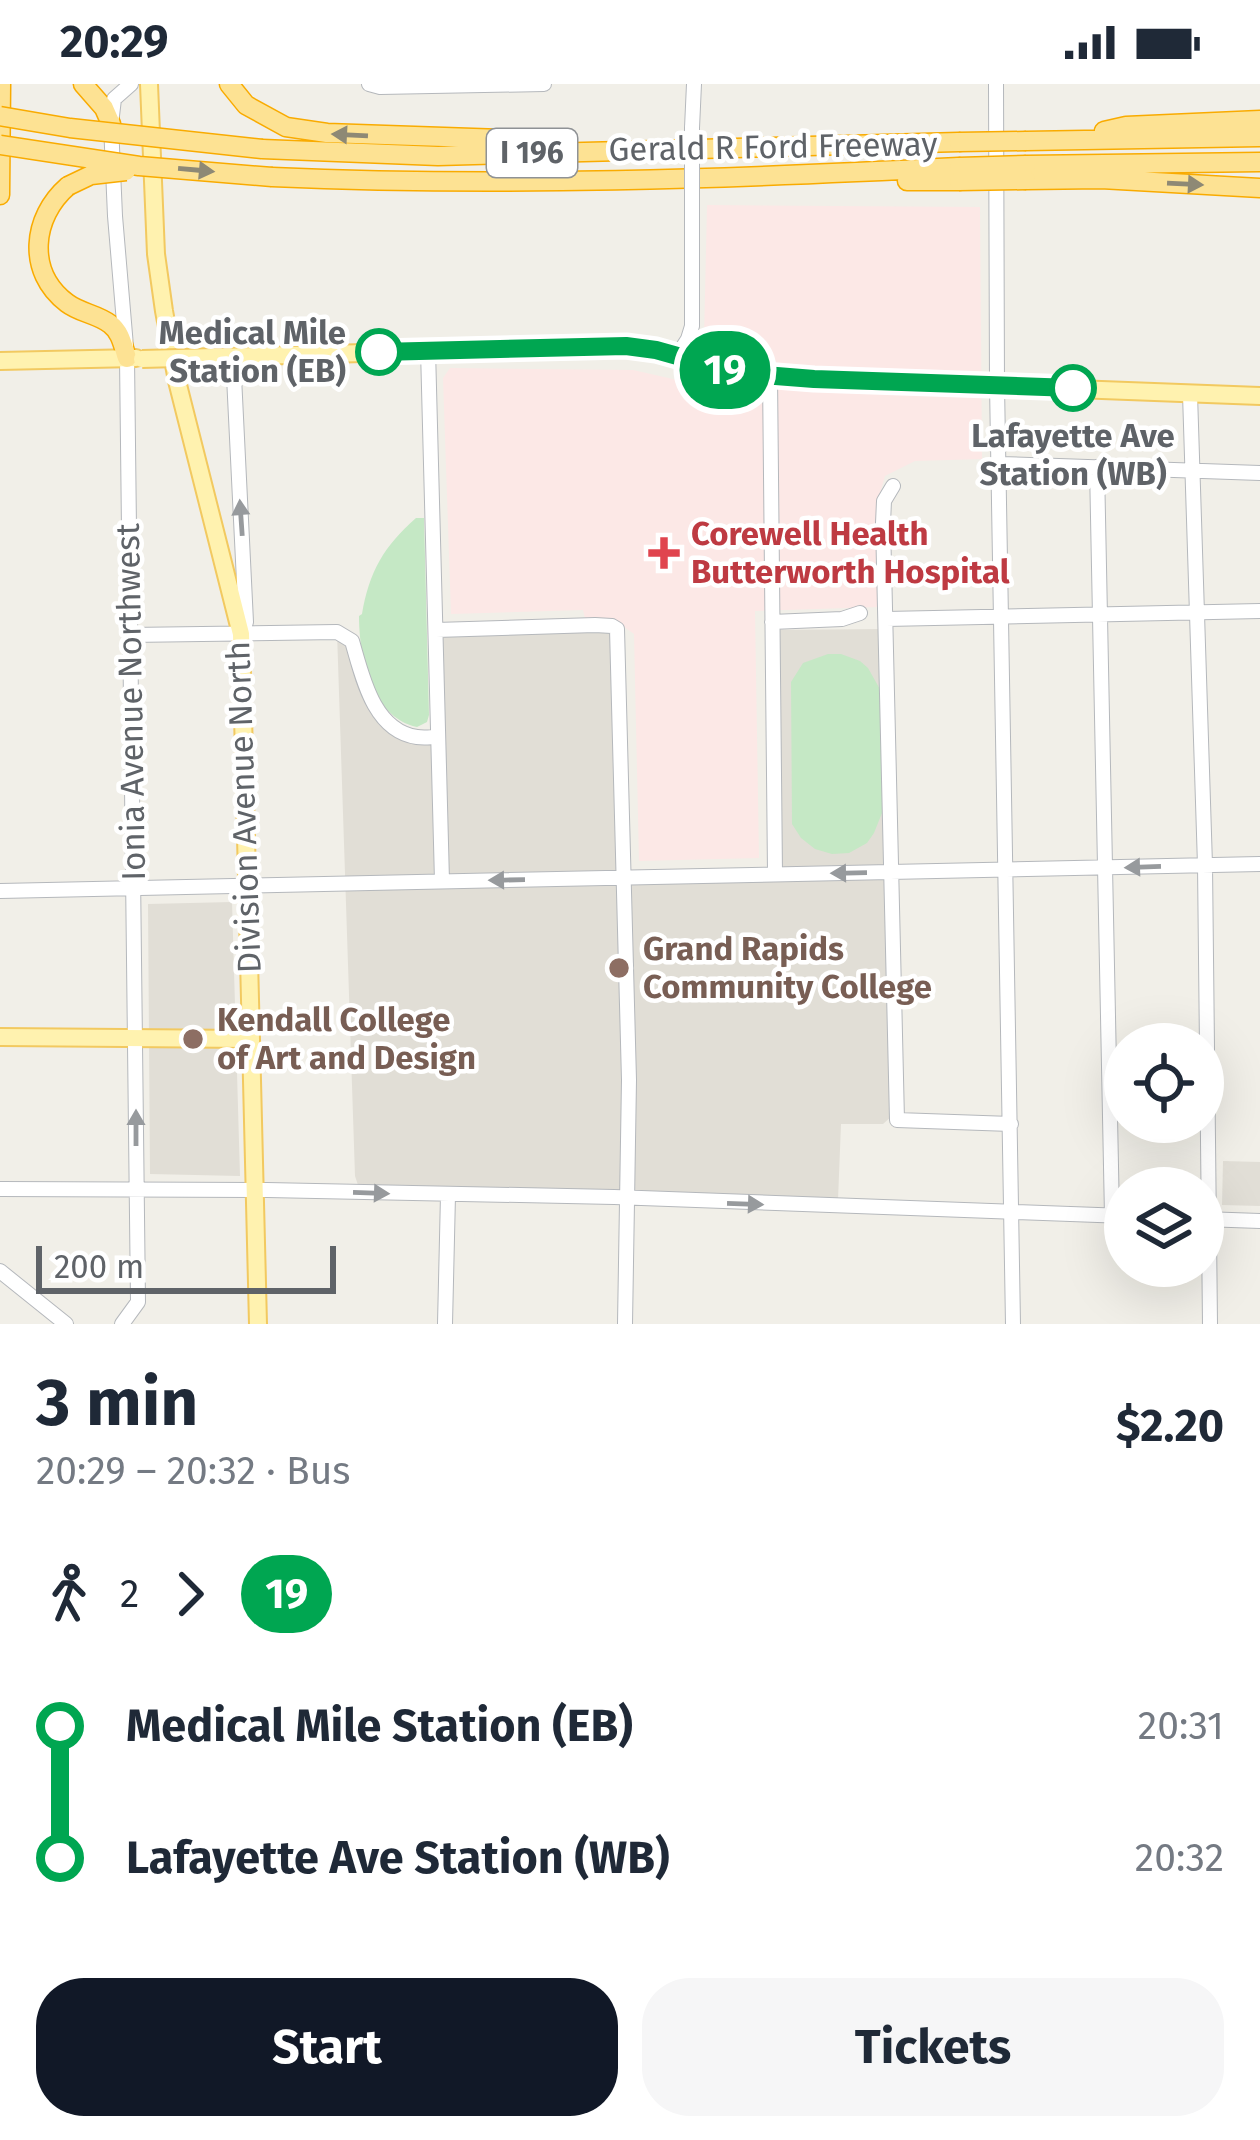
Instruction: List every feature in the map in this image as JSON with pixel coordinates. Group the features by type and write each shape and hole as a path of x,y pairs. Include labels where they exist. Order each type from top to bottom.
{"highway":[{"path":"0,195 1,84"},
{"path":"83,84 111,124"},
{"path":"229,84 246,105 266,118 286,127 327,134 802,146"},
{"name":"Gerald R Ford Freeway","path":"0,116 262,149 438,156 1260,137"},
{"path":"1058,140 1126,126 1260,121"},
{"name":"Gerald R Ford Freeway","path":"0,145 139,166 365,181 728,179 1260,162"},
{"path":"135,358 114,328 61,298 44,274 38,254 40,226 48,208 68,186 139,166"},
{"path":"1026,172 1260,188"}],"main road":[{"name":"Division Avenue North","path":"149,84 156,254 164,311 241,634 258,1324"},
{"path":"0,362 612,345 770,376 1260,396"},
{"path":"0,1037 250,1039"}],"street":[{"name":"Ionia Avenue Northwest","path":"122,1324 138,1302 130,635 135,358 115,216 111,124 114,99 131,84"},
{"path":"369,84 544,84"},
{"path":"676,356 692,326 694,84"},
{"path":"997,84 997,386 1013,1324"},
{"path":"428,350 442,881"},
{"path":"224,357 246,622 241,634"},
{"path":"770,376 776,874"},
{"path":"1190,394 1205,865 1206,1167"},
{"path":"1000,464 1260,473"},
{"path":"1097,467 1103,868 1116,1167"},
{"path":"892,486 884,501 897,1120 1011,1124"},
{"path":"886,619 1260,611"},
{"path":"772,622 842,620 860,613"},
{"path":"436,630 616,628 629,1080 625,1324"},
{"path":"130,635 337,632 352,641 367,694 381,714 405,733 438,737"},
{"path":"0,891 1260,864"},
{"path":"0,1189 628,1199 1104,1216"},
{"path":"445,1324 448,1195"},
{"path":"1224,1220 1260,1221"},
{"path":"0,1271 65,1324"},
{"path":"1209,1287 1210,1324"}],"shaded area":[{"name":"Corewell Health Butterworth Hospital","path":"707,205 980,207 982,459 915,461 885,476 878,500 879,607 755,611 759,858 639,861 634,634 611,618 585,618 583,610 451,614 443,378 450,368 633,370 695,384 704,340"},
{"name":"Grand Rapids Community College","path":"612,626 624,878 775,874 772,630 884,629 892,1116 883,1124 841,1124 838,1200 358,1185 337,632 345,635 367,694 395,726 437,737 436,630"},
{"name":"Kendall College of Art and Design","path":"232,902 240,1176 150,1174 148,904"},
{"path":"1223,1161 1260,1162 1260,1206 1224,1205"}],"green space":[{"path":"416,518 424,518 429,715 417,727 401,721 378,698 365,666 359,616 380,561"},
{"path":"828,654 860,661 881,691 882,813 867,843 849,853 815,849 792,824 791,682 803,663"}],"bus line":[{"name":"19","path":"379,352 626,346 738,373 1073,388"}],"place":[{"name":"Medical Mile Station (EB)","path":"379,352"},
{"name":"Lafayette Ave Station (WB)","path":"1073,388"},
{"name":"Corewell Health Butterworth Hospital","path":"664,553"},
{"name":"Grand Rapids Community College","path":"619,968"},
{"name":"Kendall College of Art and Design","path":"193,1039"}]}
